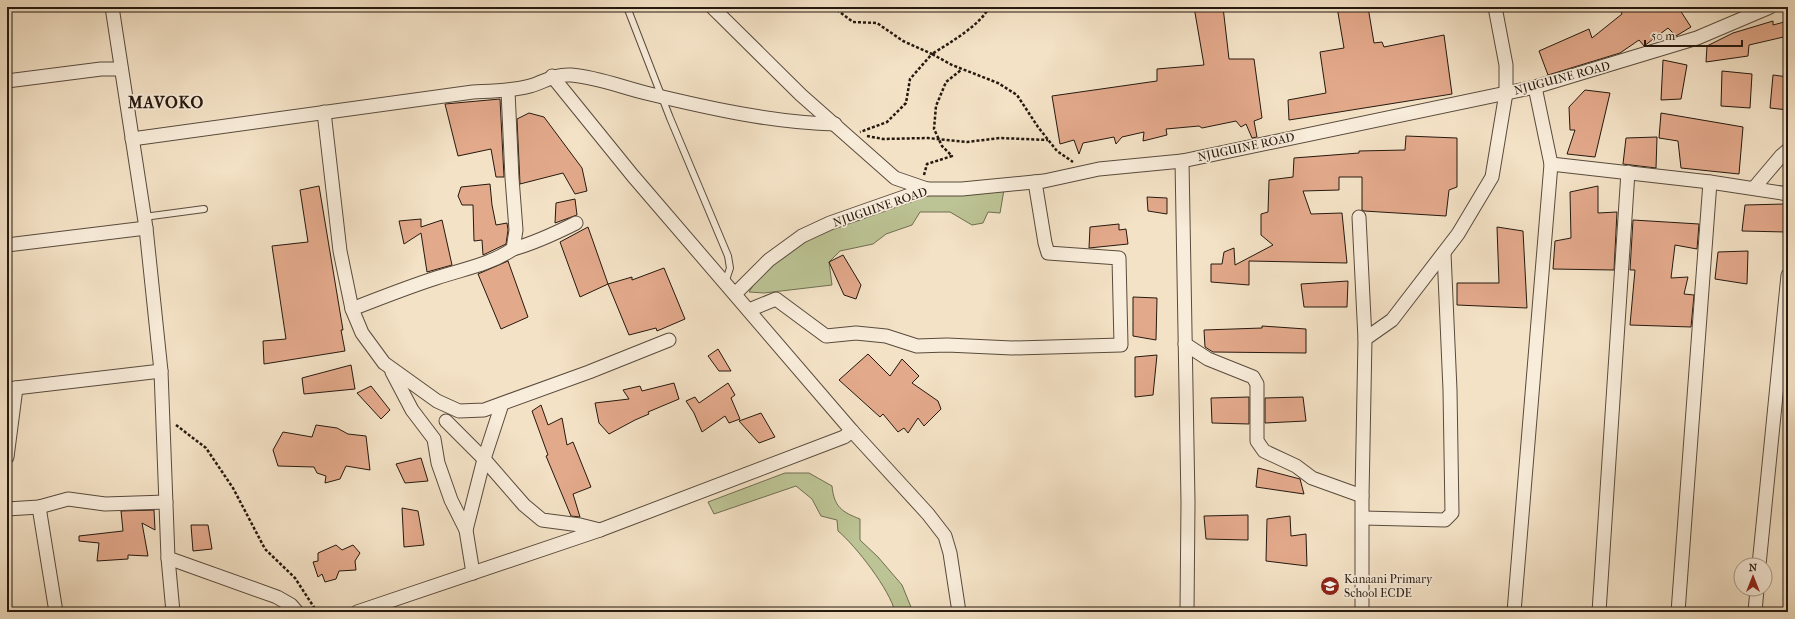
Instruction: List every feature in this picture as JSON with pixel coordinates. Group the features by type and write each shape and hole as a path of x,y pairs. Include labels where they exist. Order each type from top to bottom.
{"street":[{"path":"112,7 145,222 161,370 168,558 173,612"},
{"path":"712,7 801,95 895,178 924,188"},
{"path":"1365,339 1392,320 1458,234 1492,177 1506,93 1506,65 1495,7"},
{"name":"NJUGUINE ROAD","path":"735,294 769,260 802,236 924,188 962,189 1036,182 1099,169 1182,161 1535,87 1697,38 1770,7"},
{"path":"7,81 101,69 121,69"},
{"path":"132,139 473,92 508,91 532,85 552,76 569,75 588,78 662,97 775,118 816,124 835,124"},
{"path":"552,76 633,176 852,431 928,514 945,536 950,553 959,612"},
{"path":"1514,612 1550,164 1535,87"},
{"path":"508,91 516,230 513,249"},
{"path":"324,112 340,251 352,309 362,333 384,363 437,401 459,411 484,410 589,372 670,340"},
{"path":"1754,188 1781,156 1788,150"},
{"path":"1182,161 1188,502 1187,612"},
{"path":"1550,164 1710,182 1788,194"},
{"path":"1599,612 1628,172"},
{"path":"749,310 776,300 826,336 856,333 886,336 917,346 947,345 1012,348 1121,345 1119,258 1048,253 1045,243 1036,182"},
{"path":"1678,612 1710,182"},
{"path":"1359,217 1365,339 1362,496 1362,612"},
{"path":"7,245 145,222"},
{"path":"352,309 436,278 488,263 513,249 552,235 576,223"},
{"path":"1363,518 1445,520 1452,513 1450,390 1444,253"},
{"path":"1760,557 1788,275"},
{"path":"1185,344 1208,359 1253,377 1257,384 1257,441 1264,451 1296,466 1312,478 1362,496"},
{"path":"391,369 412,410 434,439 438,463 451,500 466,530 472,573"},
{"path":"7,457 12,388 161,370"},
{"path":"466,530 484,460 502,404"},
{"path":"430,434 459,411"},
{"path":"446,421 484,460 524,505 542,520 580,525 600,530"},
{"path":"357,612 600,530 844,437 852,431"},
{"path":"7,509 39,507 68,499 105,504 166,502"},
{"path":"39,507 56,612"},
{"path":"168,558 277,597 290,605 297,612"},
{"path":"1755,612 1756,597"}],"lane":[{"path":"627,7 705,204 728,256 730,268 725,283"},
{"path":"145,222 204,209"}],"path":[{"path":"833,7 853,22 877,23 903,41 932,54 952,66 998,83 1018,95 1038,127 1057,151 1086,172"},
{"path":"989,7 986,12 963,33 932,54 910,79 906,103 887,122 856,133 883,139 938,139 967,142 1000,138 1048,140"},
{"path":"924,188 927,164 952,156 942,146 934,129 936,106 946,82 962,69"},
{"path":"162,415 206,448 233,488 265,549 295,578 317,612"}],"green space":[{"path":"1005,184 1000,213 988,212 983,223 972,225 950,212 920,212 912,225 886,234 873,244 840,251 829,262 832,285 764,293 749,292 769,260 802,236 927,189"},
{"path":"785,473 809,473 832,486 835,499 840,508 848,514 860,519 860,540 878,557 902,585 913,612 895,612 887,592 880,581 863,557 838,531 837,520 821,516 812,499 796,486 714,514 708,502"}],"building":[{"path":"1194,7 1223,7 1229,59 1254,59 1262,118 1254,121 1257,137 1252,138 1246,124 1241,127 1236,121 1202,128 1199,126 1166,129 1167,135 1143,141 1144,132 1122,137 1116,144 1114,137 1083,143 1079,154 1074,140 1060,144 1052,96 1157,81 1157,69 1204,65"},
{"path":"1337,7 1368,7 1374,43 1382,42 1384,47 1444,35 1452,94 1289,120 1288,100 1326,93 1320,52 1344,48"},
{"path":"1619,7 1678,7 1691,27 1676,36 1668,28 1644,46 1639,40 1620,53 1548,75 1539,51 1589,29 1592,38 1622,14"},
{"path":"1773,21 1773,25 1788,21 1788,36 1749,45 1748,56 1706,62 1707,46 1733,33"},
{"path":"1663,60 1687,65 1681,99 1661,100"},
{"path":"1722,71 1752,74 1750,108 1721,106"},
{"path":"1773,75 1788,77 1788,110 1770,108"},
{"path":"1585,90 1610,93 1595,157 1567,154 1575,130 1570,130 1569,107"},
{"path":"500,99 504,177 496,177 491,149 458,156 445,104"},
{"path":"529,113 544,117 582,168 587,191 575,194 563,173 520,184 517,119"},
{"path":"1661,113 1743,127 1739,174 1681,168 1678,141 1659,138"},
{"path":"1406,136 1457,138 1457,187 1449,190 1446,216 1364,211 1362,210 1362,177 1339,177 1339,190 1303,191 1311,214 1342,213 1347,263 1249,261 1249,285 1211,282 1211,264 1222,264 1224,252 1234,248 1235,265 1273,245 1261,235 1261,214 1268,212 1269,180 1293,177 1294,158 1359,153 1359,151 1405,150"},
{"path":"1657,137 1656,168 1623,164 1626,138"},
{"path":"490,184 496,225 507,223 508,230 506,244 483,255 482,240 474,241 473,205 462,205 458,196 461,187"},
{"path":"319,186 343,330 341,330 345,351 264,364 263,341 286,339 272,246 308,242 300,190"},
{"path":"1598,186 1598,213 1617,212 1614,270 1553,269 1555,241 1571,238 1570,192"},
{"path":"1147,197 1167,198 1167,214 1148,211"},
{"path":"575,199 577,215 555,223 556,203"},
{"path":"1785,204 1786,232 1742,231 1745,205"},
{"path":"421,219 421,227 442,220 452,265 427,272 421,233 404,244 399,221"},
{"path":"1633,220 1699,224 1697,249 1675,245 1671,278 1688,277 1684,294 1694,295 1691,327 1630,325 1635,270 1630,270"},
{"path":"1119,224 1119,230 1126,229 1128,244 1089,248 1090,227"},
{"path":"588,227 608,284 580,297 560,242"},
{"path":"1497,227 1523,231 1527,308 1457,305 1457,283 1499,283"},
{"path":"1748,251 1747,284 1715,279 1718,252"},
{"path":"843,255 861,285 856,299 844,295 829,262"},
{"path":"508,261 528,317 501,329 478,274"},
{"path":"664,268 685,319 657,331 656,328 629,335 608,284 632,277 632,280"},
{"path":"1348,281 1347,307 1304,307 1301,284"},
{"path":"1133,297 1157,298 1156,340 1133,336"},
{"path":"1262,326 1306,329 1306,353 1213,352 1205,347 1204,330 1262,328"},
{"path":"718,349 731,371 719,371 708,356"},
{"path":"868,354 890,376 902,359 919,376 912,383 938,401 941,409 924,426 918,418 908,433 904,428 898,432 883,414 880,417 839,380"},
{"path":"1157,355 1153,395 1135,397 1135,357"},
{"path":"351,365 355,389 304,394 302,378"},
{"path":"674,383 679,399 648,412 649,414 609,434 599,423 595,403 629,399 623,390 640,386 642,391"},
{"path":"728,383 735,395 731,398 740,419 729,423 725,416 702,432 694,413 686,401 695,397 699,403"},
{"path":"371,386 390,410 381,419 357,393"},
{"path":"1249,397 1249,424 1212,423 1211,398"},
{"path":"1303,397 1306,421 1265,423 1265,398"},
{"path":"541,405 548,425 562,418 567,445 573,442 591,487 573,494 580,517 571,516 546,456 548,455 532,411"},
{"path":"761,413 775,437 759,443 739,421"},
{"path":"316,425 337,428 348,434 366,436 370,470 346,466 340,479 325,483 326,476 317,473 314,467 278,466 273,450 283,432 312,437"},
{"path":"421,458 428,481 405,483 396,464"},
{"path":"1258,468 1300,479 1304,494 1256,487"},
{"path":"402,508 418,511 424,545 404,547"},
{"path":"154,510 155,530 142,523 148,556 128,555 128,559 97,561 99,543 79,541 79,536 123,531 121,511"},
{"path":"1248,515 1248,540 1206,539 1204,516"},
{"path":"1290,516 1291,536 1306,534 1307,566 1266,561 1267,519"},
{"path":"191,525 208,525 212,549 193,551"},
{"path":"336,545 342,550 353,545 360,553 355,561 356,570 339,571 336,579 325,582 322,574 318,577 313,562 318,561 318,553"}],"place":[{"name":"Kanaani Primary School ECDE","path":"1330,586"}],"district":[{"name":"MAVOKO","path":"166,102"}]}
